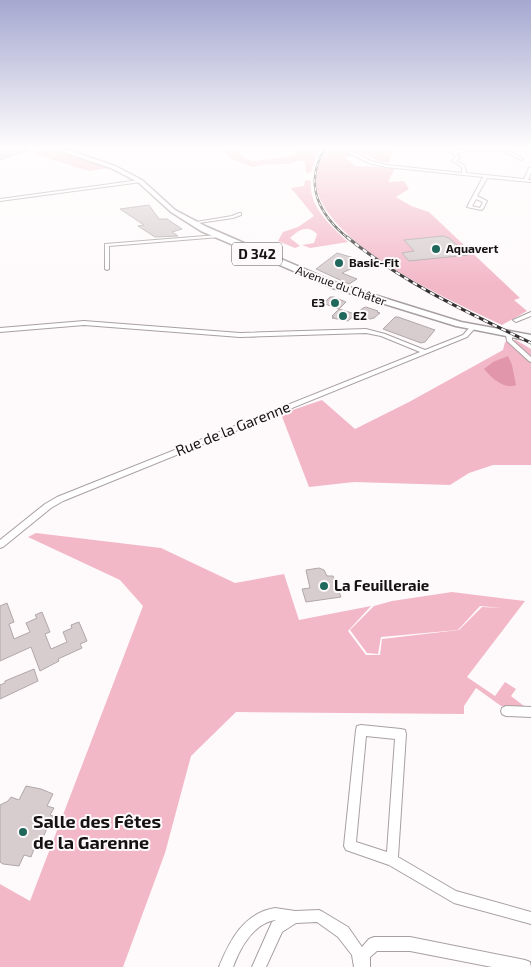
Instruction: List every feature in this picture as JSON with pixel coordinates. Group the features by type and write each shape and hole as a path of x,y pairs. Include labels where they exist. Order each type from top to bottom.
{"main road":[{"name":"Avenue du Châter","path":"154,194 167,207 192,223 342,289 472,327"},
{"name":"D 342","path":"472,327 486,327 531,334"},
{"name":"D 342","path":"472,327 531,338"}],"street":[{"path":"0,200 43,194"},
{"path":"192,223 233,217 239,214"},
{"path":"107,269 107,245 218,236"},
{"path":"516,320 531,314"},
{"path":"0,330 84,322 240,336 366,331 384,335 425,352"},
{"name":"Rue de la Garenne","path":"0,545 54,502 465,336 472,327"},
{"path":"509,335 509,340 531,360"},
{"path":"506,711 531,712"},
{"path":"392,860 401,734 361,730 350,846 392,860 454,897 531,918"},
{"path":"226,967 245,930 261,918 274,913 295,917 319,916 343,932 358,952 361,967"},
{"path":"259,967 277,927 295,917"},
{"path":"361,967 364,954 374,944 410,944 525,967"}],"shaded area":[{"path":"296,194 312,194 322,215 348,242 310,248 302,245 314,243 317,234 310,229 303,229 290,238 300,246 295,248 278,241 283,232 298,227 314,216"},
{"path":"320,194 401,194 396,197 411,206 429,212 520,298 514,300 527,311 502,325 453,302 393,268 365,249 341,228 324,206"},
{"path":"516,340 531,349 531,358 527,359 531,362 531,465 493,465 469,473 450,485 354,482 309,487 281,414 322,400 355,429 409,402 503,350 505,342"},
{"path":"508,356 516,385 512,386 503,385 498,382 484,369 493,362"},
{"path":"36,533 161,548 235,583 284,574 299,620 371,606 348,631 366,655 380,655 382,639 459,630 482,607 502,608 480,606 458,630 381,637 378,654 367,653 350,630 374,606 392,601 452,592 525,601 467,677 495,696 505,682 516,689 511,696 524,706 501,706 476,688 464,706 464,714 236,712 191,756 165,853 123,967 0,967 0,884 30,901 143,606 120,580 28,537"}],"building":[{"path":"149,205 159,219 167,219 182,229 172,232 178,236 155,237 138,226 144,225 120,209"},
{"name":"Aquavert","path":"443,236 449,238 468,255 409,261 402,253 414,251 404,240"},
{"name":"Basic-Fit","path":"337,253 354,258 350,261 359,265 342,273 357,279 349,284 316,269"},
{"name":"E3","path":"330,297 346,302 339,309 324,303"},
{"path":"366,307 380,313 370,319 356,314"},
{"name":"E2","path":"339,309 355,314 348,321 332,318"},
{"path":"395,317 435,330 425,342 421,343 383,329"},
{"name":"La Feuilleraie","path":"319,568 324,570 327,576 333,576 341,597 306,602 302,589 310,588 306,570"},
{"path":"7,603 14,622 9,624 14,639 30,632 26,623 37,618 35,615 42,612 50,632 45,634 51,649 67,642 63,632 72,628 71,625 79,622 87,641 80,644 82,648 58,659 59,661 40,671 31,647 0,661 0,606"},
{"path":"34,669 38,681 0,699 0,685"},
{"name":"Salle des Fêtes de la Garenne","path":"26,786 53,794 47,806 54,808 50,815 53,816 37,850 34,849 31,857 24,855 19,866 3,864 0,862 0,805 11,797 19,800"}],"railway":[{"path":"317,194 322,209 338,230 349,239"},
{"path":"347,237 390,269 413,283 531,343"}],"place":[{"name":"Aquavert","path":"436,249"},
{"name":"Basic-Fit","path":"339,263"},
{"name":"E3","path":"335,303"},
{"name":"E2","path":"343,316"},
{"name":"La Feuilleraie","path":"324,586"},
{"name":"Salle des Fêtes de la Garenne","path":"23,832"}]}
